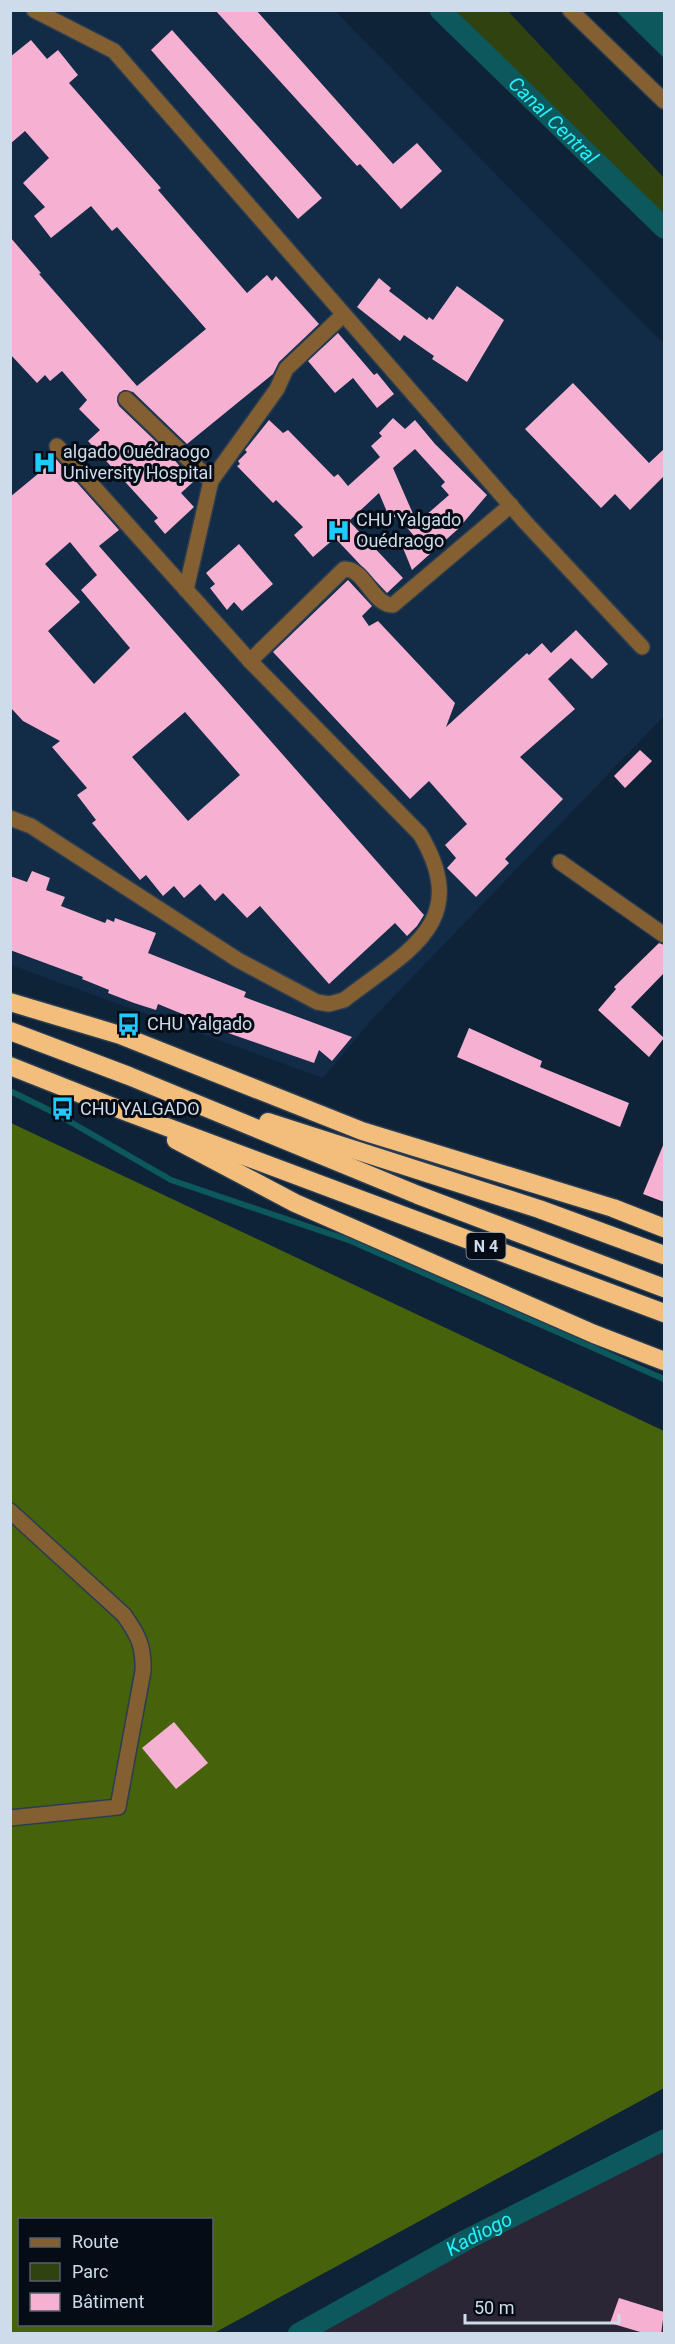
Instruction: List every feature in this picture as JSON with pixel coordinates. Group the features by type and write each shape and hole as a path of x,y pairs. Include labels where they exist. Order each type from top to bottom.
{"highway":[{"path":"10,1002 120,1035 362,1131 613,1208 664,1228"},
{"name":"N 4","path":"10,1031 129,1076 418,1196 664,1288"},
{"name":"N 4","path":"10,1066 116,1108 664,1313"},
{"path":"129,1076 540,1209 664,1255"},
{"path":"116,1108 295,1203 594,1334 664,1361"}],"street":[{"path":"33,10 114,51 511,505 642,647"},
{"path":"570,10 664,101"},
{"path":"186,590 211,481 277,389 286,369 343,315"},
{"path":"126,399 211,481"},
{"path":"12,820 31,826 238,960 317,1002 329,1004 344,1000 421,940 434,921 438,888 432,855 420,834 250,662 57,446"},
{"path":"250,662 344,569 352,570 384,603 393,605 511,505"},
{"path":"560,862 664,936"},
{"path":"10,1511 124,1616 139,1635 144,1650 143,1671 118,1806 10,1818"}],"shaded area":[{"name":"CHU Yalgado Ouédraogo","path":"10,11 335,11 664,344 664,716 374,1017 323,1078 11,965"},
{"path":"616,11 664,11 664,58"},
{"path":"664,2140 664,2333 299,2334 466,2240"}],"green space":[{"path":"456,11 508,11 664,178 664,237 575,130"},
{"path":"11,1123 664,1431 664,2088 214,2333 11,2334"}],"building":[{"path":"215,10 256,10 393,164 417,143 442,171 401,209 360,164 357,166"},
{"path":"172,30 322,198 298,219 151,50"},
{"path":"31,40 47,59 58,50 78,75 69,83 161,188 158,190 247,293 267,275 272,281 276,276 319,324 279,362 273,374 187,444 133,392 124,390 119,393 117,401 119,406 172,457 193,482 181,493 194,507 165,534 154,521 158,518 88,441 100,430 79,409 87,400 62,371 50,381 45,375 37,383 10,354 10,237 41,273 39,274 137,386 206,329 117,227 112,231 91,206 51,238 34,216 45,207 23,183 49,158 25,131 10,144 10,57"},
{"path":"379,278 391,288 389,291 427,320 429,317 433,320 457,286 504,320 467,382 432,359 434,356 404,335 400,341 357,307"},
{"path":"338,333 374,375 377,373 394,394 377,408 353,378 335,393 308,361"},
{"path":"573,383 649,463 664,449 664,476 630,510 615,494 601,508 525,429"},
{"path":"393,418 405,429 415,420 435,444 487,495 458,529 412,570 403,548 415,537 397,516 390,519 379,493 349,521 403,578 387,593 335,538 313,557 294,535 303,527 276,500 273,503 237,466 240,464 238,461 247,452 245,450 269,420 283,433 288,430 334,477 338,474 348,486 380,457 371,446 382,436 379,433","holes":["415,449 445,482 441,486 449,495 417,523 393,468"]},
{"path":"56,459 119,530 99,546 424,915 407,936 395,923 329,984 260,906 247,918 223,893 215,901 200,884 184,898 174,886 163,896 146,875 140,880 92,823 96,820 77,795 87,788 52,747 60,741 23,721 10,707 10,497","holes":["70,542 97,575 81,590 130,648 94,684 48,631 80,602 45,564","185,712 240,775 188,821 132,757"]},
{"path":"239,544 273,584 242,611 234,602 227,610 210,588 215,584 206,573"},
{"path":"348,580 372,606 362,616 369,626 378,621 455,703 446,727 527,653 529,655 542,643 551,653 576,630 608,664 592,679 571,658 548,679 575,709 520,757 563,799 505,859 509,863 476,897 447,868 456,858 445,845 467,824 429,781 410,799 273,652"},
{"path":"640,750 652,761 625,788 614,776"},
{"path":"32,871 50,878 46,890 65,897 61,906 105,923 107,919 114,922 115,918 156,933 148,953 246,992 244,997 352,1037 332,1061 319,1050 314,1063 231,1034 158,1004 156,1010 134,1003 108,993 109,990 82,979 83,977 10,950 10,876 27,882"},
{"path":"659,943 664,945 664,973 631,1007 664,1038 649,1057 598,1010 616,989 614,987"},
{"path":"469,1028 542,1061 540,1067 629,1103 620,1127 457,1057"},
{"path":"664,1143 664,1202 643,1194"},
{"path":"174,1722 208,1763 176,1789 142,1748"},
{"path":"619,2298 664,2312 661,2334 647,2334 610,2323"}],"waterway":[{"name":"Canal Central","path":"440,10 664,228"},
{"path":"10,1091 55,1113 171,1180 351,1241 664,1379"},
{"name":"Kadiogo","path":"298,2334 466,2240 664,2140"}],"place":[{"name":"algado Ouédraogo University Hospital","path":"45,462"},
{"name":"CHU Yalgado Ouédraogo","path":"338,530"},
{"name":"CHU Yalgado","path":"129,1024"},
{"name":"CHU YALGADO","path":"62,1109"}]}
